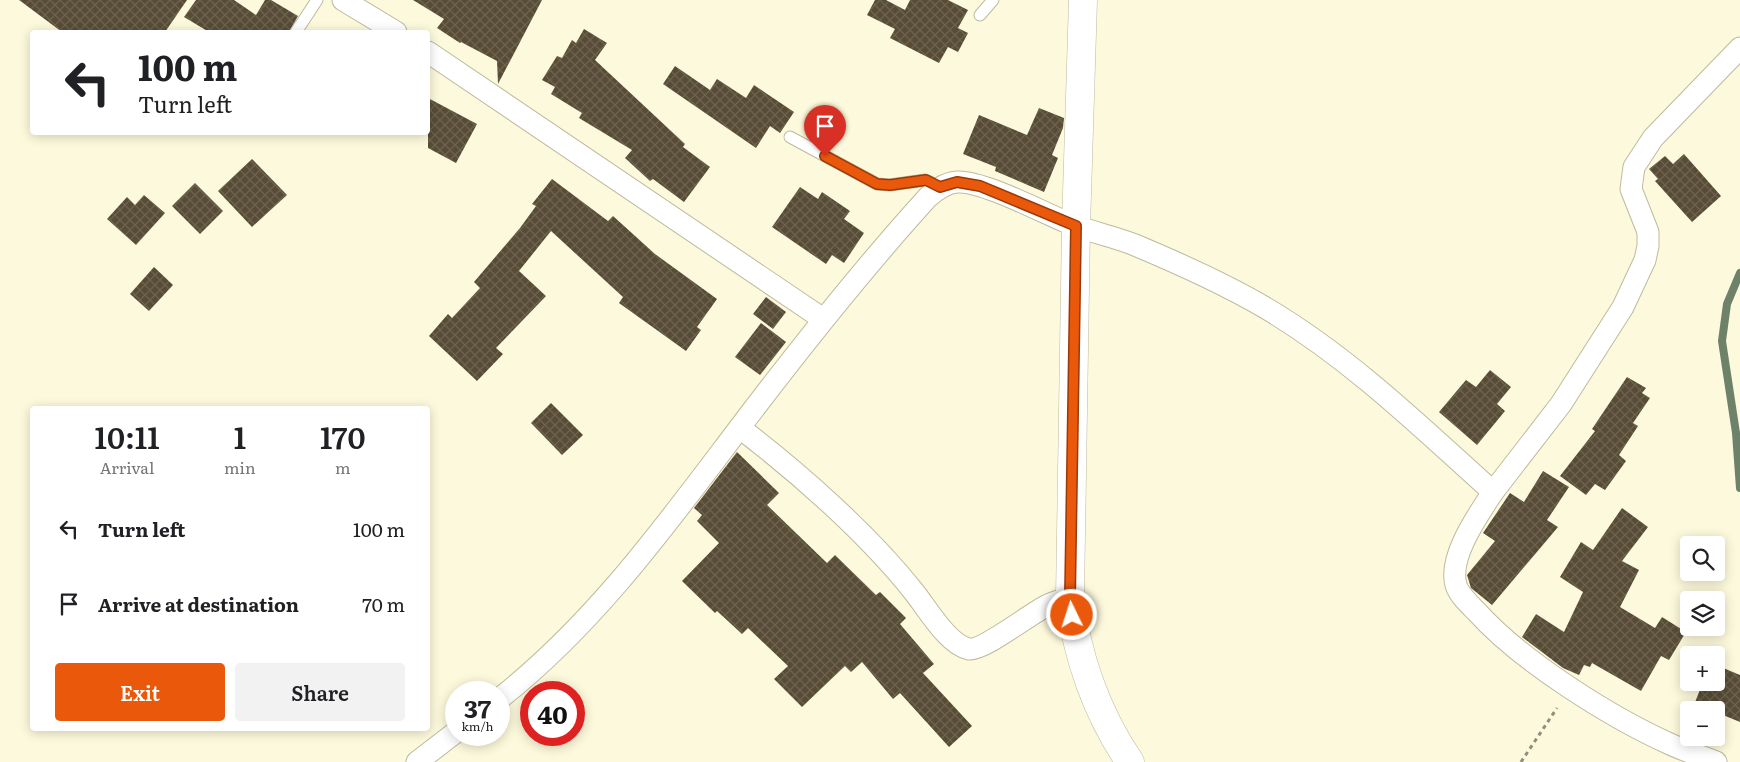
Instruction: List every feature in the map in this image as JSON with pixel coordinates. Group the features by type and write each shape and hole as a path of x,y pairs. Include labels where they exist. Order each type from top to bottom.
{"street":[{"path":"1083,0 1076,226 1070,597 1075,638 1086,671 1119,746 1130,762"},
{"path":"357,4 393,30"},
{"path":"1716,762 1670,744 1571,687 1510,644 1488,624 1457,586 1455,572 1468,534 1493,492 1561,404 1623,307 1645,260 1648,232 1631,189 1634,167 1653,138 1740,48"},
{"path":"430,53 824,319"},
{"path":"510,690 530,674 586,620 628,574 824,319 905,223 940,187 957,182 980,186 1076,226 1133,244 1221,284 1304,332 1334,354 1413,420 1493,492"},
{"path":"740,428 764,446 846,520 908,585 937,623 957,644 970,649 985,644 1048,605 1070,597"},
{"path":"417,762 445,740"}],"lane":[{"path":"297,30 317,0"},
{"path":"980,15 993,0"},
{"path":"790,138 877,184 890,185 926,180 940,187"}],"path":[{"path":"1522,762 1571,687"}],"building":[{"path":"19,0 187,0 166,30 59,30"},
{"path":"196,0 234,0 256,15 265,0 271,0 298,16 290,30 206,30 184,17"},
{"path":"413,0 542,0 498,84 497,61 460,43 437,28 444,19"},
{"path":"875,0 886,0 905,10 910,0 948,0 968,10 958,28 968,33 958,52 948,47 939,63 890,38 895,29 867,15"},
{"path":"584,29 607,43 595,60 685,144 683,147 710,167 684,202 653,179 650,181 625,158 632,150 579,118 582,113 551,94 555,87 542,80 557,56 562,58 572,40 576,43"},
{"path":"675,66 710,90 717,79 746,98 754,85 794,112 780,133 770,126 756,148 663,84"},
{"path":"430,99 477,124 456,163 428,148"},
{"path":"1039,108 1064,118 1063,128 1052,155 1058,158 1044,192 995,171 996,167 963,154 979,115 1027,135"},
{"path":"1684,154 1721,196 1692,222 1655,181 1658,179 1649,169 1665,156 1673,164"},
{"path":"252,159 287,195 252,227 218,191"},
{"path":"552,179 608,221 613,216 655,254 717,299 697,327 701,330 686,351 619,303 623,297 551,231 519,271 546,296 496,348 503,354 477,381 429,336 448,314 452,318 480,288 474,282 520,228 536,206 532,204"},
{"path":"195,183 223,211 200,234 172,206"},
{"path":"800,187 818,199 822,192 850,211 844,219 864,233 844,263 832,255 826,264 772,227"},
{"path":"144,195 165,213 136,245 107,219 127,197 135,205"},
{"path":"154,267 173,285 149,311 130,294"},
{"path":"766,297 786,312 773,329 753,314"},
{"path":"761,323 786,342 760,375 735,357"},
{"path":"1490,370 1511,387 1497,404 1505,411 1477,445 1439,412 1466,380 1476,387"},
{"path":"1627,377 1646,388 1642,393 1650,398 1633,423 1638,426 1619,455 1626,461 1605,490 1595,484 1586,495 1560,476 1595,431 1592,429"},
{"path":"551,403 583,435 562,455 531,423"},
{"path":"737,452 779,493 767,505 827,563 835,555 876,595 880,592 906,618 900,624 934,664 923,673 972,726 949,747 900,693 893,699 862,662 851,672 845,666 802,707 774,679 788,666 748,628 742,634 717,611 715,613 682,581 719,543 697,521 702,515 694,508"},
{"path":"1543,471 1569,487 1547,520 1558,527 1492,605 1471,588 1467,575 1495,541 1483,533 1510,493 1524,502"},
{"path":"1622,508 1648,527 1622,561 1639,570 1620,607 1655,628 1662,617 1680,628 1680,636 1684,636 1669,660 1661,656 1641,691 1592,663 1590,667 1584,665 1579,675 1563,668 1522,637 1536,614 1564,632 1583,592 1560,577 1581,542 1593,550"},
{"path":"1725,669 1740,675 1740,722 1725,716 1725,701 1696,701 1699,691 1725,691"}],"waterway":[{"path":"1740,273 1727,304 1722,341 1736,433 1740,488"}],"route":[{"path":"825,156 877,184 890,185 926,180 940,187 957,182 980,186 1076,226 1070,597 1072,615"}]}
